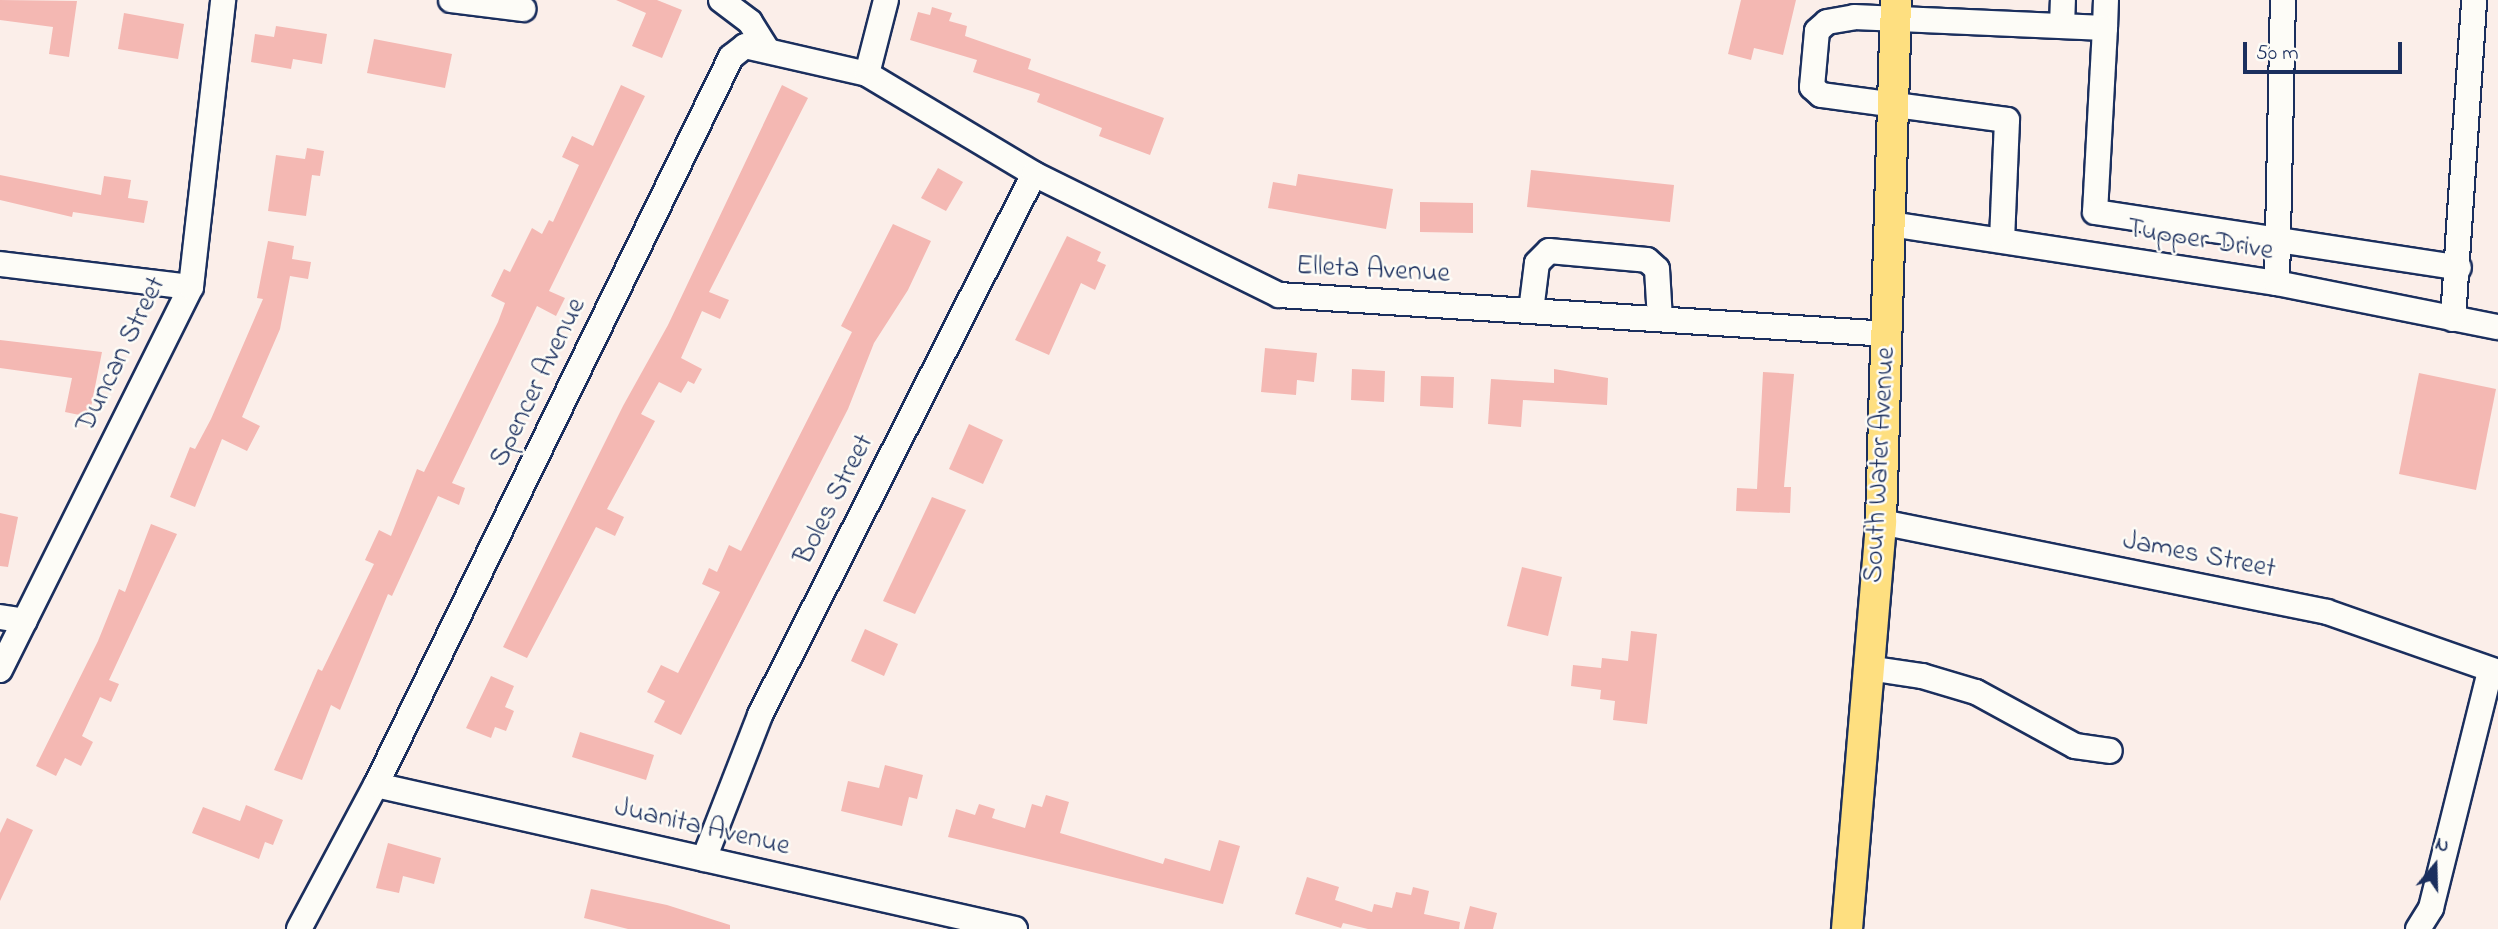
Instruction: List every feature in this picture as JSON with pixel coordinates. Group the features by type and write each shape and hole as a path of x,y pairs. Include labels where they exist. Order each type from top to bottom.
{"main road":[{"name":"South Water Avenue","path":"1847,929 1881,522 1895,10"}],"street":[{"name":"Duncan Street","path":"0,670 191,287 223,0"},
{"path":"451,0 523,9"},
{"path":"722,0 750,22 766,48"},
{"path":"867,74 886,0"},
{"path":"2062,26 2063,0"},
{"path":"2106,0 2095,212 2459,268"},
{"path":"2277,283 2283,0"},
{"path":"2454,319 2474,0"},
{"path":"2002,240 2007,120 1821,95 1812,87 1817,31 1827,22 1895,10 2105,28"},
{"name":"Spencer Avenue","path":"299,929 376,785 731,57 745,46 766,48 867,74"},
{"name":"Elleta Avenue","path":"867,74 1034,174 1279,295 1888,334"},
{"name":"Boles Street","path":"704,859 760,715 1034,174"},
{"name":"Tupper Drive","path":"1890,224 2277,283 2498,327"},
{"path":"1531,311 1537,263 1549,251 1647,260 1657,269 1660,319"},
{"path":"0,264 191,287"},
{"name":"James Street","path":"1881,522 2326,612 2494,672"},
{"path":"0,617 25,621"},
{"path":"1868,668 1922,676 1976,692 2075,746 2110,751"},
{"path":"2418,929 2431,908 2494,672"},
{"name":"Juanita Avenue","path":"376,785 704,859 970,924 1015,929"}],"building":[{"path":"0,0 77,1 69,57 49,54 53,27 0,20"},
{"path":"616,0 657,0 682,10 662,58 632,46 646,13"},
{"path":"1741,0 1796,0 1783,55 1754,48 1751,60 1728,54"},
{"path":"932,7 952,13 949,21 967,26 965,36 1031,59 1028,69 1164,118 1150,155 1099,136 1102,128 1037,102 1040,94 973,72 977,60 910,40 918,12 930,15"},
{"path":"124,13 184,24 178,59 118,49"},
{"path":"276,26 327,34 322,64 293,59 291,69 251,62 255,34 274,37"},
{"path":"374,39 452,54 445,88 367,73"},
{"path":"621,85 645,96 549,291 565,298 556,316 537,306 452,483 465,488 459,505 438,496 392,596 388,594 340,710 331,705 302,780 274,770 318,669 322,671 374,564 365,560 379,530 391,536 417,469 424,472 498,322 505,303 491,296 504,269 510,272 532,228 542,234 549,220 553,222 579,165 562,157 572,136 593,146"},
{"path":"782,85 808,98 709,292 729,300 720,319 702,311 681,358 702,369 694,384 688,381 681,393 659,382 641,414 655,421 607,509 624,517 615,536 596,527 527,658 503,647 623,406 668,325"},
{"path":"307,148 324,151 320,176 312,175 306,216 268,211 276,155 305,159"},
{"path":"938,168 963,182 946,211 921,198"},
{"path":"1531,170 1674,185 1670,222 1527,207"},
{"path":"1298,174 1393,189 1386,229 1268,208 1273,182 1296,186"},
{"path":"0,175 101,195 104,176 131,180 128,198 148,201 144,223 73,212 72,217 0,200"},
{"path":"1420,202 1473,203 1473,233 1420,232"},
{"path":"893,224 931,241 908,290 874,343 848,409 681,735 654,722 665,701 647,692 661,665 678,673 720,592 702,584 709,568 717,572 729,545 741,551 852,332 841,326"},
{"path":"1067,236 1101,252 1097,261 1106,265 1095,290 1081,283 1049,355 1015,340"},
{"path":"268,241 294,246 292,259 311,262 308,279 290,276 280,329 242,417 260,426 247,451 222,439 195,507 170,497 190,447 195,449 211,419 263,299 257,298"},
{"path":"0,340 102,352 89,417 65,412 72,378 0,368"},
{"path":"1265,348 1317,353 1314,382 1297,380 1296,395 1261,392"},
{"path":"1352,369 1385,371 1384,402 1351,400"},
{"path":"1554,369 1608,378 1607,405 1523,400 1521,427 1488,424 1491,379 1554,383"},
{"path":"1763,372 1794,374 1784,487 1791,487 1790,513 1736,511 1737,488 1757,489"},
{"path":"2419,373 2496,389 2476,490 2399,474"},
{"path":"1421,376 1454,377 1453,408 1420,406"},
{"path":"969,424 1003,440 983,484 949,469"},
{"path":"932,497 966,510 915,614 883,601"},
{"path":"0,513 18,517 8,567 0,566"},
{"path":"151,524 177,534 109,680 119,684 111,702 100,697 82,736 93,742 81,766 65,758 56,776 36,766 98,641 119,589 125,592"},
{"path":"1522,567 1562,577 1548,636 1507,626"},
{"path":"865,629 898,644 884,676 851,661"},
{"path":"1631,631 1657,634 1647,724 1613,720 1615,701 1600,699 1601,690 1571,686 1573,665 1601,668 1602,658 1628,661"},
{"path":"491,676 514,686 505,707 514,711 506,731 495,727 491,738 466,728"},
{"path":"580,732 654,755 646,780 572,757"},
{"path":"885,765 923,775 917,799 909,797 902,826 841,811 848,781 879,788"},
{"path":"1046,795 1069,802 1060,833 1163,864 1165,858 1210,871 1219,840 1240,846 1223,904 948,837 956,809 975,815 979,804 995,809 992,818 1025,828 1032,804 1042,807"},
{"path":"246,805 283,820 273,845 265,842 259,859 192,833 203,807 240,821"},
{"path":"7,818 33,830 0,901 0,833"},
{"path":"388,843 441,858 434,884 403,876 399,893 376,888"},
{"path":"1307,877 1339,887 1335,900 1372,912 1374,904 1392,908 1396,892 1411,895 1413,887 1429,891 1424,914 1460,922 1459,929 1368,929 1343,923 1341,928 1295,914"},
{"path":"591,889 667,905 730,925 730,929 628,929 584,918"},
{"path":"1470,906 1497,913 1493,929 1464,929"}]}
